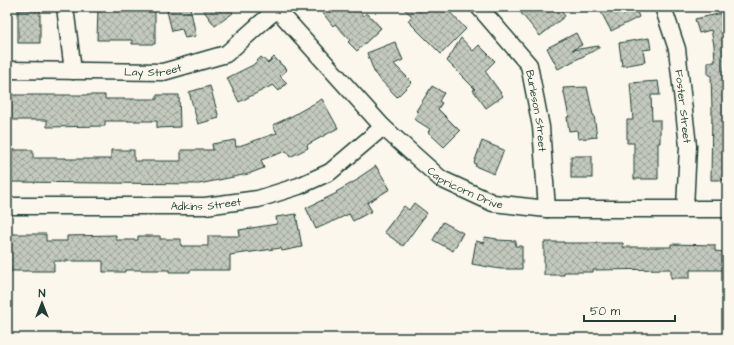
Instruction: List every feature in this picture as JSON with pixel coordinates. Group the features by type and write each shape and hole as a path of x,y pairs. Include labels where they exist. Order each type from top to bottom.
{"street":[{"path":"65,7 73,71"},
{"name":"Burleson Street","path":"479,7 529,65 541,128 547,209"},
{"name":"Foster Street","path":"663,7 677,49 688,146 685,208"},
{"name":"Lay Street","path":"7,70 163,72 226,54 277,8"},
{"name":"Capricorn Drive","path":"277,8 383,127 440,179 493,202 547,209 727,209"},
{"name":"Adkins Street","path":"7,206 205,206 258,200 299,186 330,172 383,127"}],"building":[{"path":"155,7 155,44 132,44 132,40 97,40 98,8"},
{"path":"166,7 190,7 196,36 185,38 182,29 172,31"},
{"path":"201,7 228,7 233,13 215,26"},
{"path":"318,7 356,7 363,16 367,13 381,28 357,51 348,42 350,40 335,24 333,26"},
{"path":"402,7 445,7 466,29 441,54 408,21 412,16"},
{"path":"516,7 558,7 565,16 540,36"},
{"path":"606,7 635,7 639,17 611,31 600,10"},
{"path":"18,10 40,10 40,43 18,43"},
{"path":"727,12 727,180 711,180 712,109 711,75 708,75 708,62 715,62 714,45 711,30 699,33 695,19"},
{"path":"576,33 582,45 572,50 599,46 599,48 558,69 547,48"},
{"path":"461,38 473,51 479,45 495,61 485,71 503,96 486,108 473,90 475,89 447,61"},
{"path":"649,38 651,49 643,50 645,62 622,66 619,43"},
{"path":"395,42 403,60 394,64 412,82 397,97 375,74 367,53"},
{"path":"261,57 268,63 274,57 287,70 280,76 287,83 279,91 273,85 239,102 227,78 253,65"},
{"path":"658,81 660,95 651,95 652,120 660,120 660,143 658,143 658,179 634,179 634,143 627,143 627,120 633,120 630,83"},
{"path":"210,86 219,118 198,124 189,92"},
{"path":"432,86 444,93 439,101 442,103 438,109 460,131 444,147 428,132 430,129 414,119 418,112 416,111"},
{"path":"587,87 594,115 597,137 578,139 577,130 569,131 567,117 569,117 563,88"},
{"path":"11,95 105,95 105,99 157,99 157,95 179,95 180,127 157,128 157,121 105,121 105,126 47,127 47,120 11,120"},
{"path":"322,99 338,128 307,145 308,148 290,157 286,151 261,160 264,168 248,174 199,184 10,182 10,150 33,150 33,158 111,159 111,150 134,150 134,161 181,161 181,150 213,150 212,144 235,140 236,147 277,133 273,125"},
{"path":"482,141 504,150 494,174 475,166 476,164 474,163"},
{"path":"571,156 592,156 592,178 571,178"},
{"path":"376,166 390,189 367,203 372,211 353,221 349,214 316,229 306,208 337,193 336,192 359,179 358,178"},
{"path":"414,203 427,213 403,246 384,232 404,206 409,210"},
{"path":"296,214 302,247 282,251 281,248 230,255 230,270 190,270 190,272 169,272 169,270 125,270 125,272 103,272 103,261 54,261 54,271 7,271 7,234 46,234 46,241 67,241 67,236 116,235 116,240 138,240 138,236 160,236 160,239 181,239 181,246 208,246 208,236 240,236 239,230 277,224 276,217"},
{"path":"443,222 463,233 453,251 433,240"},
{"path":"485,237 497,240 516,241 515,246 522,246 522,269 500,269 472,264 476,241 484,243"},
{"path":"544,242 623,243 623,247 671,247 671,244 715,245 715,251 724,252 724,270 690,270 690,278 671,278 671,269 593,270 593,272 564,272 564,275 544,275"}]}
